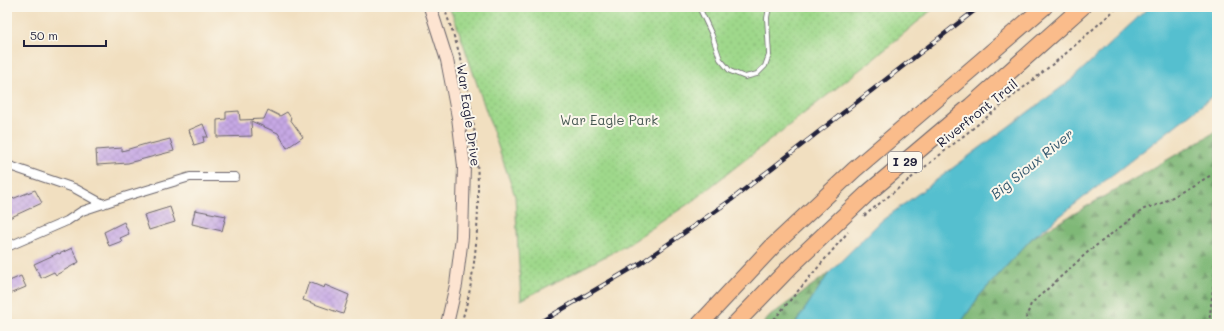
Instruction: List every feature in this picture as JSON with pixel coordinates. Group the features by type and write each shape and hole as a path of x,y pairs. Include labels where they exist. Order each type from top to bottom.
{"highway":[{"name":"I 29","path":"700,324 773,246 854,170 1044,7"},
{"name":"I 29","path":"736,324 791,266 868,193 971,106 1082,7"}],"main road":[{"name":"War Eagle Drive","path":"430,7 447,60 458,117 464,166 462,237 456,285 448,321"}],"street":[{"path":"7,165 74,188 103,204"},
{"path":"7,247 67,221 82,210 190,177 235,177"}],"lane":[{"path":"699,7 712,35 720,58 730,71 744,77 757,74 766,66 768,55 767,18 769,7"}],"path":[{"name":"Riverfront Trail","path":"860,221 1064,55 1118,7"},
{"path":"1028,324 1026,318 1031,304 1090,252 1144,209 1160,204 1217,172"},
{"path":"770,324 851,229"},
{"path":"1209,324 1217,253"},
{"path":"461,324 462,319"}],"green space":[{"name":"War Eagle Park","path":"449,7 935,7 876,57 691,202 625,246 521,300 515,196 458,28"},
{"path":"1217,131 1217,324 960,324 980,295 1032,238"},
{"path":"829,273 795,324 763,324 770,316"}],"water":[{"name":"Big Sioux River","path":"1149,7 1217,7 1217,93 1032,238 980,295 960,324 795,324 829,273 880,222 1070,81"}],"building":[{"path":"268,110 280,116 287,112 291,118 290,119 303,137 287,148 278,133 251,121 252,136 217,137 217,120 226,119 226,112 239,111 240,120 264,119"},
{"path":"203,124 208,137 203,137 204,142 194,145 189,130"},
{"path":"170,139 174,151 128,163 97,165 96,150 122,148 122,151 149,143"},
{"path":"35,190 42,203 7,219 7,201"},
{"path":"170,207 175,222 149,230 144,215"},
{"path":"195,210 226,216 222,231 192,224"},
{"path":"124,222 129,234 120,238 122,241 109,246 104,232"},
{"path":"72,248 79,262 56,275 54,272 41,278 34,264"},
{"path":"21,276 26,287 7,295 7,282"},
{"path":"309,282 324,288 325,285 349,295 343,314 303,300"}],"railway":[{"path":"537,324 641,263 731,200 979,7"}]}
